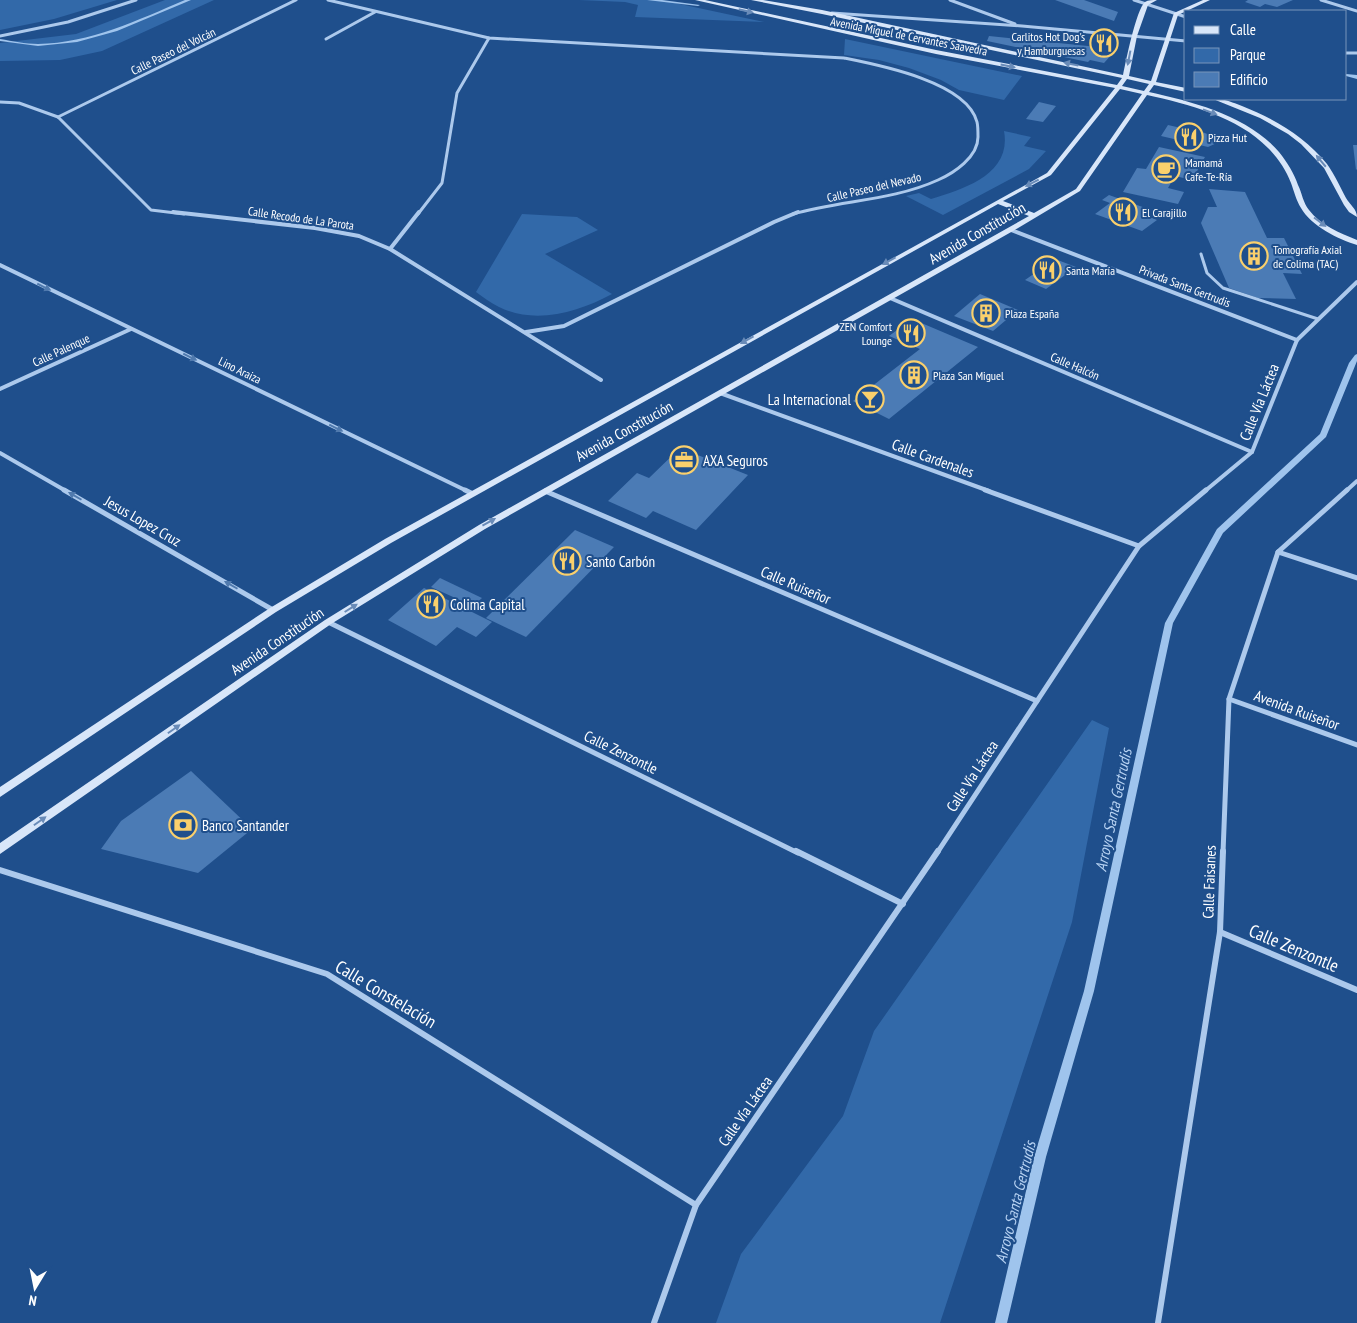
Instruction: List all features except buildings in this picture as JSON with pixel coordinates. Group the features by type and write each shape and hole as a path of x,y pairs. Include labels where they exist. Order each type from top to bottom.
{"street":[{"path":"0,36 68,22 136,0"},
{"name":"Calle Paseo del Volcán","path":"58,117 296,0"},
{"path":"328,0 489,38 457,93 442,183 390,249"},
{"name":"Avenida Miguel de Cervantes Saavedra","path":"698,0 865,38 1146,94 1216,114 1241,125 1261,138 1277,153 1287,167 1294,182 1298,198 1307,212 1323,225 1357,243"},
{"name":"Avenida Miguel de Cervantes Saavedra","path":"754,0 822,12 1184,90"},
{"path":"950,0 1022,26"},
{"path":"1134,0 1184,16"},
{"path":"1146,4 1154,0"},
{"path":"1185,10 1206,0"},
{"path":"1320,0 1357,11"},
{"name":"Avenida Constitución","path":"0,794 273,610 471,493 1049,174 1126,76 1134,36 1146,4"},
{"path":"1176,14 1184,10"},
{"path":"326,39 376,12"},
{"path":"822,12 1022,26 1184,41"},
{"name":"Avenida Constitución","path":"0,849 328,622 482,526 1011,230 1078,190 1153,82 1176,14"},
{"path":"876,29 882,25"},
{"path":"865,38 871,34"},
{"name":"Calle Paseo del Nevado","path":"489,38 853,60 898,70 942,87 971,109 978,127 977,142 972,153 955,170 940,179 917,188 793,214 564,326 526,332"},
{"path":"1219,100 1257,114 1298,138 1311,149 1327,168 1337,185 1342,200 1357,215"},
{"path":"0,102 19,103 58,117"},
{"name":"Calle Recodo de La Parota","path":"58,117 151,210 315,228 359,236 390,249 601,380"},
{"path":"998,201 1035,216"},
{"name":"Privada Santa Gertrudis","path":"1011,230 1297,340"},
{"name":"Lino Araiza","path":"0,265 471,493"},
{"name":"Calle Vía Láctea","path":"654,1323 696,1205 903,904 1139,546 1252,452 1297,340 1357,282"},
{"name":"Calle Halcón","path":"890,298 1252,452"},
{"name":"Calle Palenque","path":"0,389 130,329"},
{"name":"Calle Cardenales","path":"720,393 1139,546"},
{"name":"Jesus Lopez Cruz","path":"0,453 273,610"},
{"name":"Calle Faisanes","path":"1158,1323 1220,932 1229,699 1278,552 1357,481"},
{"name":"Calle Ruiseñor","path":"545,491 1037,701"},
{"path":"1278,552 1357,578"},
{"name":"Calle Zenzontle","path":"328,622 903,904"},
{"name":"Avenida Ruiseñor","path":"1229,699 1357,745"},
{"name":"Calle Constelación","path":"0,870 327,974 696,1205"},
{"name":"Calle Zenzontle","path":"1220,932 1357,990"}],"lane":[{"path":"1201,254 1207,273 1223,288 1318,319"}],"green space":[{"path":"0,0 117,0 54,19 0,30"},
{"path":"165,0 214,0 102,51 60,60 0,61 0,43 76,34"},
{"path":"579,0 661,0 764,22 635,17 638,5 625,2"},
{"path":"845,39 1022,76 1004,100 959,90 941,80 909,68 879,60 844,55"},
{"path":"1004,131 1031,137 1024,146 1046,151 1029,169 943,215 906,196 919,193 931,199 957,190 983,177 993,169 1001,158 1005,146"},
{"path":"522,214 577,217 598,230 545,254 612,294 571,311 542,316 513,312 496,305 476,292"},
{"path":"1092,720 1109,728 1072,922 940,1323 716,1323 741,1254 843,1116 874,1031"}],"waterway":[{"path":"0,40 38,45 77,41 115,30 189,0"},
{"path":"649,0 698,5"},
{"path":"1347,75 1357,77"},
{"name":"Arroyo Santa Gertrudis","path":"1001,1323 1040,1157 1089,991 1169,623 1220,531 1323,435 1352,363 1357,356"}],"place":[{"name":"Carlitos Hot Dog's y Hamburguesas","path":"1104,43"},
{"name":"Pizza Hut","path":"1189,137"},
{"name":"Mamamá Cafe-Te-Ría","path":"1166,169"},
{"name":"El Carajillo","path":"1123,212"},
{"name":"Tomografía Axial de Colima (TAC)","path":"1254,256"},
{"name":"Santa María","path":"1047,270"},
{"name":"Plaza España","path":"986,313"},
{"name":"ZEN Comfort Lounge","path":"911,333"},
{"name":"Plaza San Miguel","path":"914,375"},
{"name":"La Internacional","path":"870,399"},
{"name":"AXA Seguros","path":"684,460"},
{"name":"Santo Carbón","path":"567,561"},
{"name":"Colima Capital","path":"431,604"},
{"name":"Banco Santander","path":"183,825"}]}
